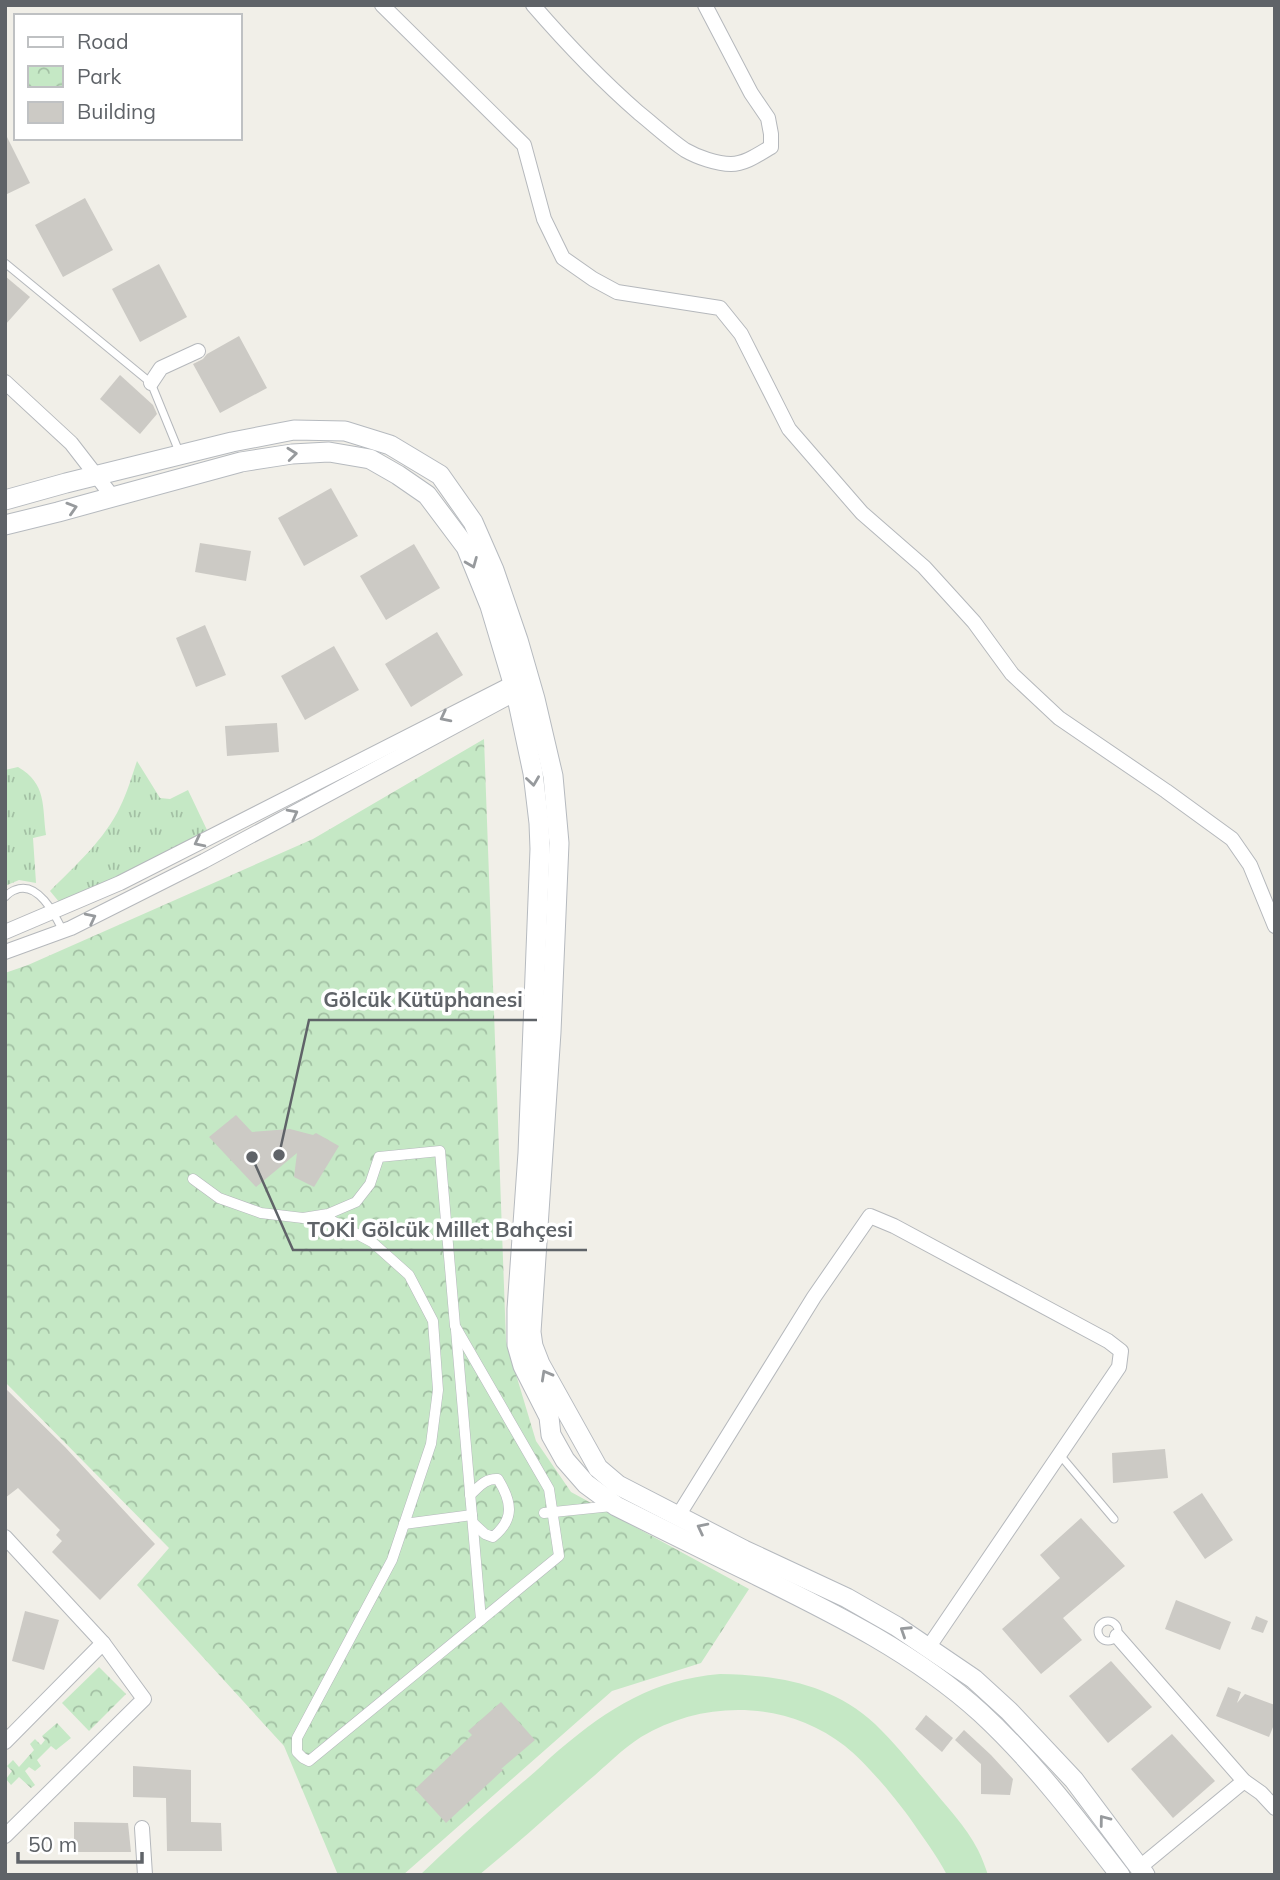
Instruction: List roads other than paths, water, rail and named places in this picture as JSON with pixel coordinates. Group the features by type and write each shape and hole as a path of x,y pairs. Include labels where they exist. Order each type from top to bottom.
{"main road":[{"path":"5,500 232,442 294,430 345,430 390,445 440,475 473,522 494,570 522,684 539,823 529,1140 517,1309 517,1345 523,1366 549,1417 551,1435 565,1460 586,1484 615,1506 842,1617 935,1676 980,1713 1037,1772 1120,1875"},
{"path":"5,525 241,462 292,454 329,452 370,459 427,495 466,547 522,684 553,776 559,842 551,1045 531,1332 540,1364 598,1468 618,1485 744,1550 847,1598 896,1626 974,1679 1074,1780 1143,1871"}],"street":[{"path":"382,5 524,145 544,219 563,258 617,292 720,308 741,334 789,429 862,513 924,567 974,622 1012,674 1059,718 1232,839 1250,865 1275,926"},
{"path":"533,5 624,100 658,129 687,151 712,161 733,164 753,158 771,148 771,134 768,118 751,93 705,5"},
{"path":"151,383 161,368 198,351"},
{"path":"5,382 71,443 112,496"},
{"path":"5,932 128,879 522,684"},
{"path":"6,951 63,931 214,855 397,758 522,684"},
{"path":"193,1179 219,1198 261,1213 303,1218 328,1214 356,1202 370,1184 379,1157 440,1151 481,1620"},
{"path":"321,1215 372,1242 409,1275 433,1321 438,1390 431,1444 392,1560 297,1738 297,1752 309,1761 559,1556 549,1513 550,1489 455,1325"},
{"path":"678,1516 814,1297 870,1216 999,1281 1108,1340 1121,1351 1119,1367 928,1648"},
{"path":"470,1495 483,1482 491,1478 498,1479 510,1506 507,1521 493,1537 485,1534 472,1519"},
{"path":"549,1513 615,1506"},
{"path":"404,1524 472,1519"},
{"path":"5,1537 103,1643 144,1699 5,1836"},
{"path":"1117,1636 1244,1782 1261,1793 1275,1808"},
{"path":"5,1742 103,1643"},
{"path":"1143,1871 1244,1782"},
{"path":"142,1828 145,1875"}],"lane":[{"path":"5,263 151,383 180,455"},
{"path":"5,897 16,889 28,889 41,896 53,911 63,931"},
{"path":"1060,1455 1114,1519"}],"place":[{"name":"Gölcük Kütüphanesi","path":"279,1155"},
{"name":"TOKİ Gölcük Millet Bahçesi","path":"252,1157"}]}
